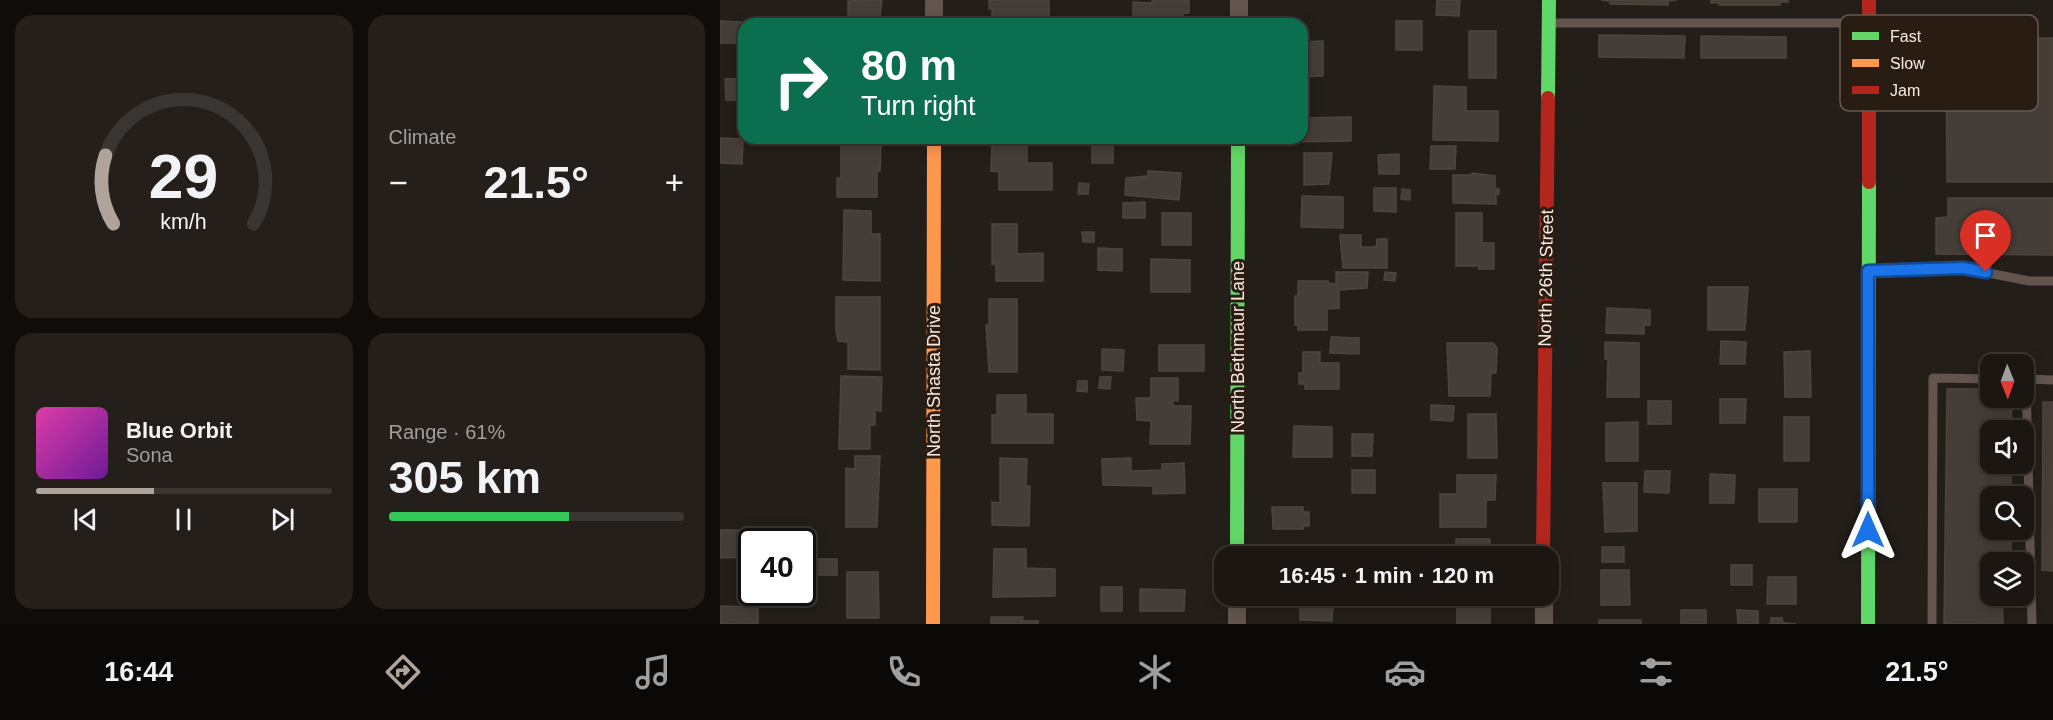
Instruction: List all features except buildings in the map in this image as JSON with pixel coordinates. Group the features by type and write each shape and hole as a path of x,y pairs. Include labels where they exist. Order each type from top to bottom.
{"street":[{"path":"934,0 934,18"},
{"path":"1239,0 1239,18"},
{"name":"North 26th Street","path":"1544,546 1549,0"},
{"path":"1868,624 1869,111"},
{"name":"North Shasta Drive","path":"933,624 934,144"},
{"name":"North Bethmaur Lane","path":"1238,144 1238,546"},
{"path":"1237,606 1237,624"},
{"path":"1544,606 1544,624"}],"lane":[{"path":"1549,23 1840,23"},
{"path":"1868,271 1963,268 2029,281 2053,281"},
{"path":"1932,624 1933,378 1980,379"},
{"path":"2034,379 2053,380"},
{"path":"2026,408 2032,624"}],"traffic: fast":[{"path":"1548,98 1549,0"},
{"path":"1237,546 1238,144"},
{"path":"1868,624 1869,182"}],"traffic: slow":[{"path":"933,624 934,144"}],"traffic: jam":[{"path":"1869,0 1869,15"},
{"path":"1543,546 1548,98"},
{"path":"1869,111 1869,182"}],"route":[{"path":"1868,530 1868,271 1963,268 1986,272"}]}
